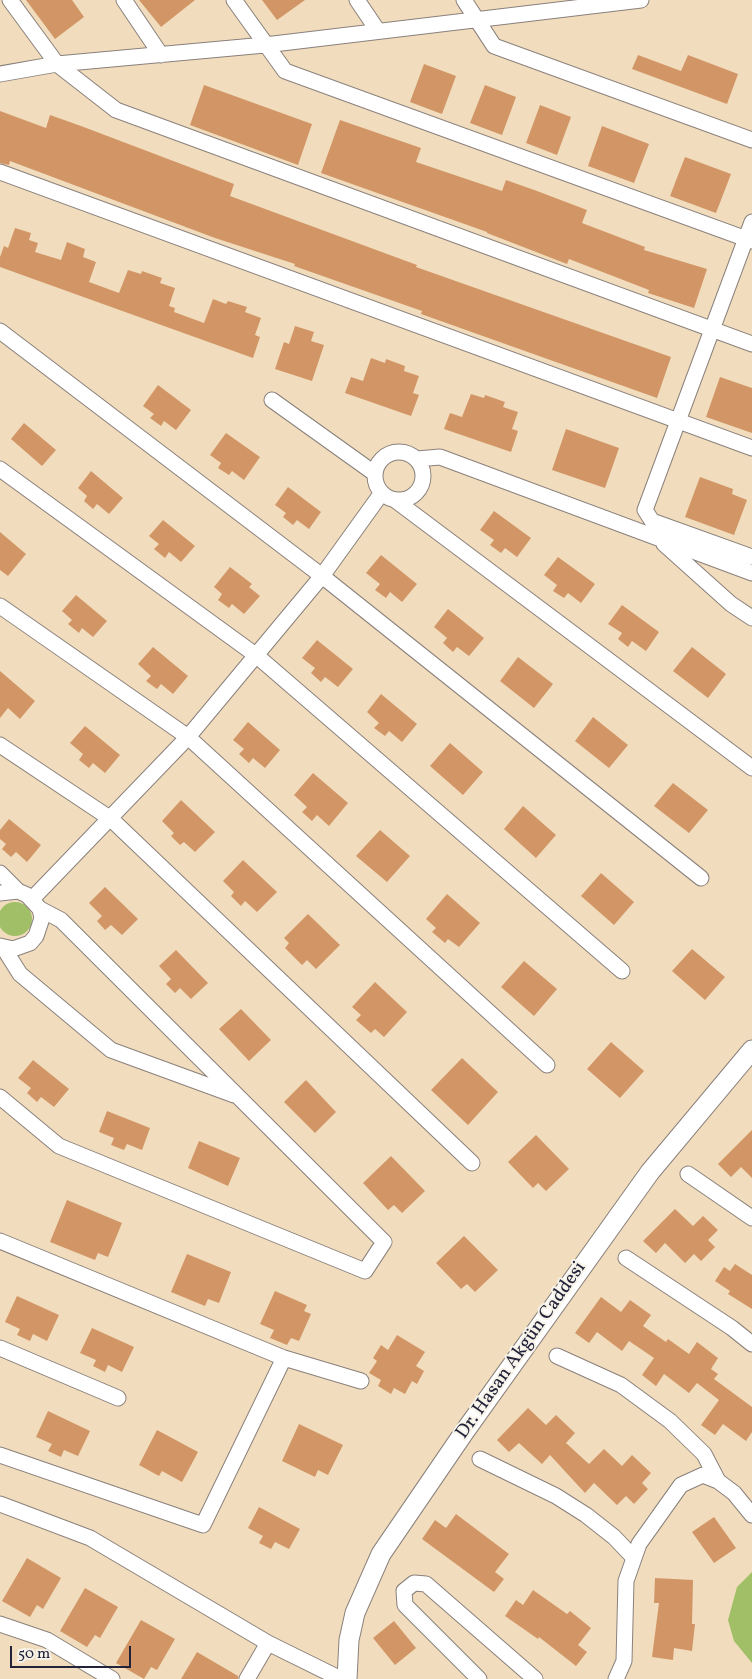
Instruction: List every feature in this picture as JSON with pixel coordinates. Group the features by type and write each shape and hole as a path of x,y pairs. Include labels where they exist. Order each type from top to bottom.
{"street":[{"path":"10,0 57,64 116,110 752,344"},
{"path":"124,0 161,54"},
{"path":"234,0 265,45 286,71 749,240"},
{"path":"357,0 378,31"},
{"path":"464,0 494,46 752,140"},
{"path":"0,74 57,64 265,45 476,20 588,3 642,0"},
{"path":"0,172 752,448"},
{"path":"752,222 749,240 712,329 645,510 652,521 752,557"},
{"path":"0,331 322,576 701,878"},
{"path":"272,400 374,472"},
{"path":"388,497 410,498 420,488 423,473 417,460 403,452 395,452 381,458 374,472 374,480 388,497 752,768"},
{"path":"417,460 440,457 752,573"},
{"path":"0,469 257,656 622,971"},
{"path":"36,904 111,819 188,737 388,497"},
{"path":"657,538 731,604 752,618"},
{"path":"0,606 188,737 547,1065"},
{"path":"0,745 111,819 472,1162"},
{"path":"0,873 18,891 61,920 384,1242 365,1271 59,1146 0,1097"},
{"path":"0,893 18,891"},
{"path":"2,946 22,947 36,936 40,928 36,904"},
{"path":"2,946 20,974 111,1050 240,1097"},
{"name":"Dr. Hasan Akgün Caddesi","path":"347,1679 349,1640 355,1612 381,1554 465,1431 650,1172 752,1050"},
{"path":"688,1174 752,1218"},
{"path":"0,1240 284,1358 361,1380"},
{"path":"626,1258 732,1328 752,1344"},
{"path":"0,1348 118,1398"},
{"path":"557,1356 621,1385 670,1421 704,1454 718,1481"},
{"path":"0,1455 203,1525 284,1358"},
{"path":"480,1459 548,1492 586,1515 614,1536 634,1558"},
{"path":"616,1679 624,1661 626,1581 639,1544 681,1485 703,1475 718,1481 750,1508"},
{"path":"0,1504 90,1538 268,1642 341,1679"},
{"path":"479,1679 405,1605 404,1591 414,1583 426,1584 535,1679"},
{"path":"0,1624 47,1640 112,1679"},
{"path":"247,1679 268,1642"}],"green space":[{"path":"15,902 27,907 32,919 27,931 15,936 3,931 -2,919 3,907"},
{"path":"752,1572 752,1663 734,1641 728,1620 737,1587"}],"building":[{"path":"26,0 72,0 84,17 55,39"},
{"path":"139,0 195,0 161,27"},
{"path":"262,0 305,0 277,20"},
{"path":"638,55 681,71 688,55 738,74 727,104 632,69"},
{"path":"424,64 456,76 442,114 410,102"},
{"path":"204,85 312,124 298,165 190,125"},
{"path":"485,85 516,97 502,135 470,123"},
{"path":"540,105 571,117 557,155 526,143"},
{"path":"0,111 46,128 50,115 81,126 234,184 230,196 417,265 416,267 671,357 657,398 421,314 422,311 294,266 295,264 215,238 10,161 9,165 0,163"},
{"path":"340,120 421,148 416,162 502,191 506,180 537,191 587,210 582,223 645,247 644,250 707,269 694,308 648,293 649,290 569,259 567,264 487,232 321,173"},
{"path":"602,126 649,144 634,183 588,166"},
{"path":"685,157 731,174 716,213 670,196"},
{"path":"15,228 31,233 29,240 38,243 35,252 61,260 67,242 85,249 83,257 96,262 89,282 119,293 128,270 141,274 142,271 162,278 160,283 175,288 169,306 175,308 174,312 204,323 213,299 226,304 228,301 247,307 245,312 261,318 255,335 260,337 253,358 0,267 0,257 4,246 8,248"},
{"path":"295,326 314,332 311,341 324,345 312,381 275,369 284,342 289,344"},
{"path":"371,358 385,363 386,359 405,366 404,371 419,376 413,393 419,395 411,416 345,393 351,377 363,381"},
{"path":"720,377 752,388 752,433 706,417"},
{"path":"158,385 191,410 176,430 164,421 161,426 150,418 154,414 143,406"},
{"path":"471,394 484,398 485,395 505,402 503,407 518,412 512,429 518,431 511,452 444,429 450,413 462,417"},
{"path":"24,423 56,450 42,466 11,439"},
{"path":"566,429 619,448 605,488 552,470"},
{"path":"226,433 260,457 244,480 232,471 229,475 218,468 221,463 210,455"},
{"path":"91,471 123,498 109,514 97,504 93,509 84,501 87,496 78,488"},
{"path":"700,477 733,489 732,494 747,500 734,535 685,517"},
{"path":"288,487 321,512 309,529 297,520 293,525 283,517 286,513 275,505"},
{"path":"494,511 531,538 517,557 505,548 501,553 490,545 494,540 480,530"},
{"path":"163,520 195,546 181,562 169,552 165,558 154,549 159,544 149,536"},
{"path":"0,532 26,554 8,576 0,570"},
{"path":"381,555 417,584 402,602 390,592 386,598 375,590 380,584 366,573"},
{"path":"558,557 595,584 581,603 568,593 564,598 553,591 557,585 544,575"},
{"path":"230,567 252,584 249,587 260,596 244,614 232,604 229,608 218,600 222,594 214,587"},
{"path":"76,595 107,621 93,637 82,628 79,633 68,624 72,620 62,611"},
{"path":"622,605 659,632 646,651 632,641 628,647 618,639 622,633 608,624"},
{"path":"448,609 484,638 469,656 457,647 453,652 443,643 447,638 434,627"},
{"path":"317,640 353,669 338,687 325,677 321,682 311,673 315,668 302,658"},
{"path":"153,647 188,676 173,694 161,684 157,689 146,681 151,676 138,664"},
{"path":"692,647 726,674 708,698 673,671"},
{"path":"518,657 553,684 534,708 500,681"},
{"path":"0,671 35,701 20,719 8,708 0,718"},
{"path":"381,694 417,724 402,742 389,731 385,736 374,728 379,723 367,712"},
{"path":"593,717 628,745 609,768 575,741"},
{"path":"248,722 280,750 265,768 253,758 249,763 239,754 244,749 233,740"},
{"path":"85,726 120,755 105,773 93,763 89,768 79,760 83,754 70,743"},
{"path":"450,743 483,772 463,795 430,766"},
{"path":"313,773 348,803 329,826 317,815 312,821 302,812 307,807 294,795"},
{"path":"673,783 708,810 689,833 654,806"},
{"path":"181,800 215,832 195,852 184,842 180,845 171,836 174,833 162,821"},
{"path":"523,806 556,835 536,858 504,829"},
{"path":"9,819 41,845 27,862 16,852 11,857 2,849 6,844 0,839 0,830"},
{"path":"380,830 410,856 387,882 356,856"},
{"path":"243,860 277,892 257,912 245,901 241,906 231,896 234,892 223,881"},
{"path":"601,873 634,902 614,925 581,896"},
{"path":"105,887 138,919 122,935 111,925 105,930 97,921 102,916 89,903"},
{"path":"447,894 480,923 459,947 448,939 445,943 432,932 436,928 426,919"},
{"path":"308,914 340,945 316,969 307,960 302,965 285,948 289,943 284,938"},
{"path":"692,949 725,977 705,1000 672,971"},
{"path":"176,950 208,983 191,999 180,988 175,993 166,984 171,979 159,966"},
{"path":"524,961 557,989 534,1016 501,987"},
{"path":"375,982 407,1012 384,1037 375,1029 371,1033 356,1020 361,1015 352,1007"},
{"path":"241,1009 271,1040 249,1061 219,1029"},
{"path":"611,1042 644,1071 620,1098 587,1069"},
{"path":"462,1058 498,1092 468,1125 431,1090"},
{"path":"33,1060 69,1089 54,1107 41,1097 37,1102 27,1093 31,1088 18,1078"},
{"path":"306,1080 336,1112 315,1133 284,1102"},
{"path":"107,1111 150,1128 142,1150 127,1144 124,1150 111,1145 114,1138 99,1132"},
{"path":"752,1130 752,1178 741,1167 731,1177 718,1164"},
{"path":"536,1135 569,1169 546,1191 538,1183 533,1188 508,1162"},
{"path":"199,1141 240,1158 228,1186 188,1168"},
{"path":"391,1156 425,1191 402,1213 394,1205 388,1210 363,1183"},
{"path":"67,1200 122,1223 108,1257 98,1253 95,1260 50,1242"},
{"path":"675,1209 693,1226 703,1216 718,1230 708,1240 715,1247 701,1261 694,1254 685,1263 665,1243 656,1253 643,1241"},
{"path":"464,1236 498,1270 475,1292 467,1284 461,1289 436,1263"},
{"path":"187,1254 231,1272 219,1303 208,1299 205,1306 171,1292"},
{"path":"735,1264 752,1275 752,1309 728,1294 730,1291 715,1281 724,1267 730,1271"},
{"path":"275,1291 307,1305 304,1311 311,1314 299,1341 291,1338 287,1345 270,1338 274,1330 260,1324"},
{"path":"17,1296 59,1315 47,1341 33,1334 30,1341 17,1335 20,1329 5,1322"},
{"path":"601,1297 621,1312 630,1300 651,1315 643,1326 666,1342 668,1339 689,1354 697,1342 718,1358 711,1369 718,1374 714,1379 752,1407 752,1432 746,1441 723,1424 715,1435 701,1425 719,1400 697,1383 689,1393 664,1374 656,1386 642,1375 654,1358 629,1341 622,1351 597,1332 589,1343 575,1333"},
{"path":"92,1328 134,1347 122,1372 108,1365 105,1372 93,1366 96,1360 80,1353"},
{"path":"397,1335 425,1352 416,1366 424,1371 417,1384 412,1381 405,1394 394,1388 391,1394 378,1386 381,1380 369,1373 377,1361 373,1358 381,1345 388,1350"},
{"path":"528,1408 546,1425 556,1415 575,1433 566,1443 589,1464 604,1449 622,1466 632,1455 651,1473 642,1483 648,1489 634,1504 626,1496 617,1505 594,1483 585,1493 550,1455 542,1464 519,1443 509,1452 497,1440"},
{"path":"48,1411 90,1431 78,1456 64,1450 61,1457 48,1451 52,1444 36,1437"},
{"path":"299,1424 343,1445 328,1475 318,1470 315,1477 282,1461"},
{"path":"157,1430 198,1452 182,1482 162,1471 159,1476 139,1465"},
{"path":"259,1507 300,1529 289,1549 275,1542 271,1549 259,1543 263,1536 248,1528"},
{"path":"456,1514 509,1554 495,1572 504,1579 494,1592 422,1539 435,1520 446,1528"},
{"path":"714,1517 736,1548 714,1563 692,1532"},
{"path":"27,1558 61,1578 43,1609 37,1605 30,1617 2,1601"},
{"path":"655,1578 693,1580 692,1624 695,1624 692,1651 674,1648 673,1660 652,1657 659,1603 654,1603"},
{"path":"85,1588 118,1607 100,1638 95,1635 87,1647 60,1631"},
{"path":"533,1590 567,1614 570,1611 591,1628 578,1645 587,1652 576,1666 539,1637 538,1639 505,1616 516,1600 523,1605"},
{"path":"141,1620 175,1639 157,1670 151,1667 144,1679 116,1663"},
{"path":"394,1621 416,1648 395,1665 373,1638"},
{"path":"197,1652 238,1676 238,1679 181,1679"}]}
